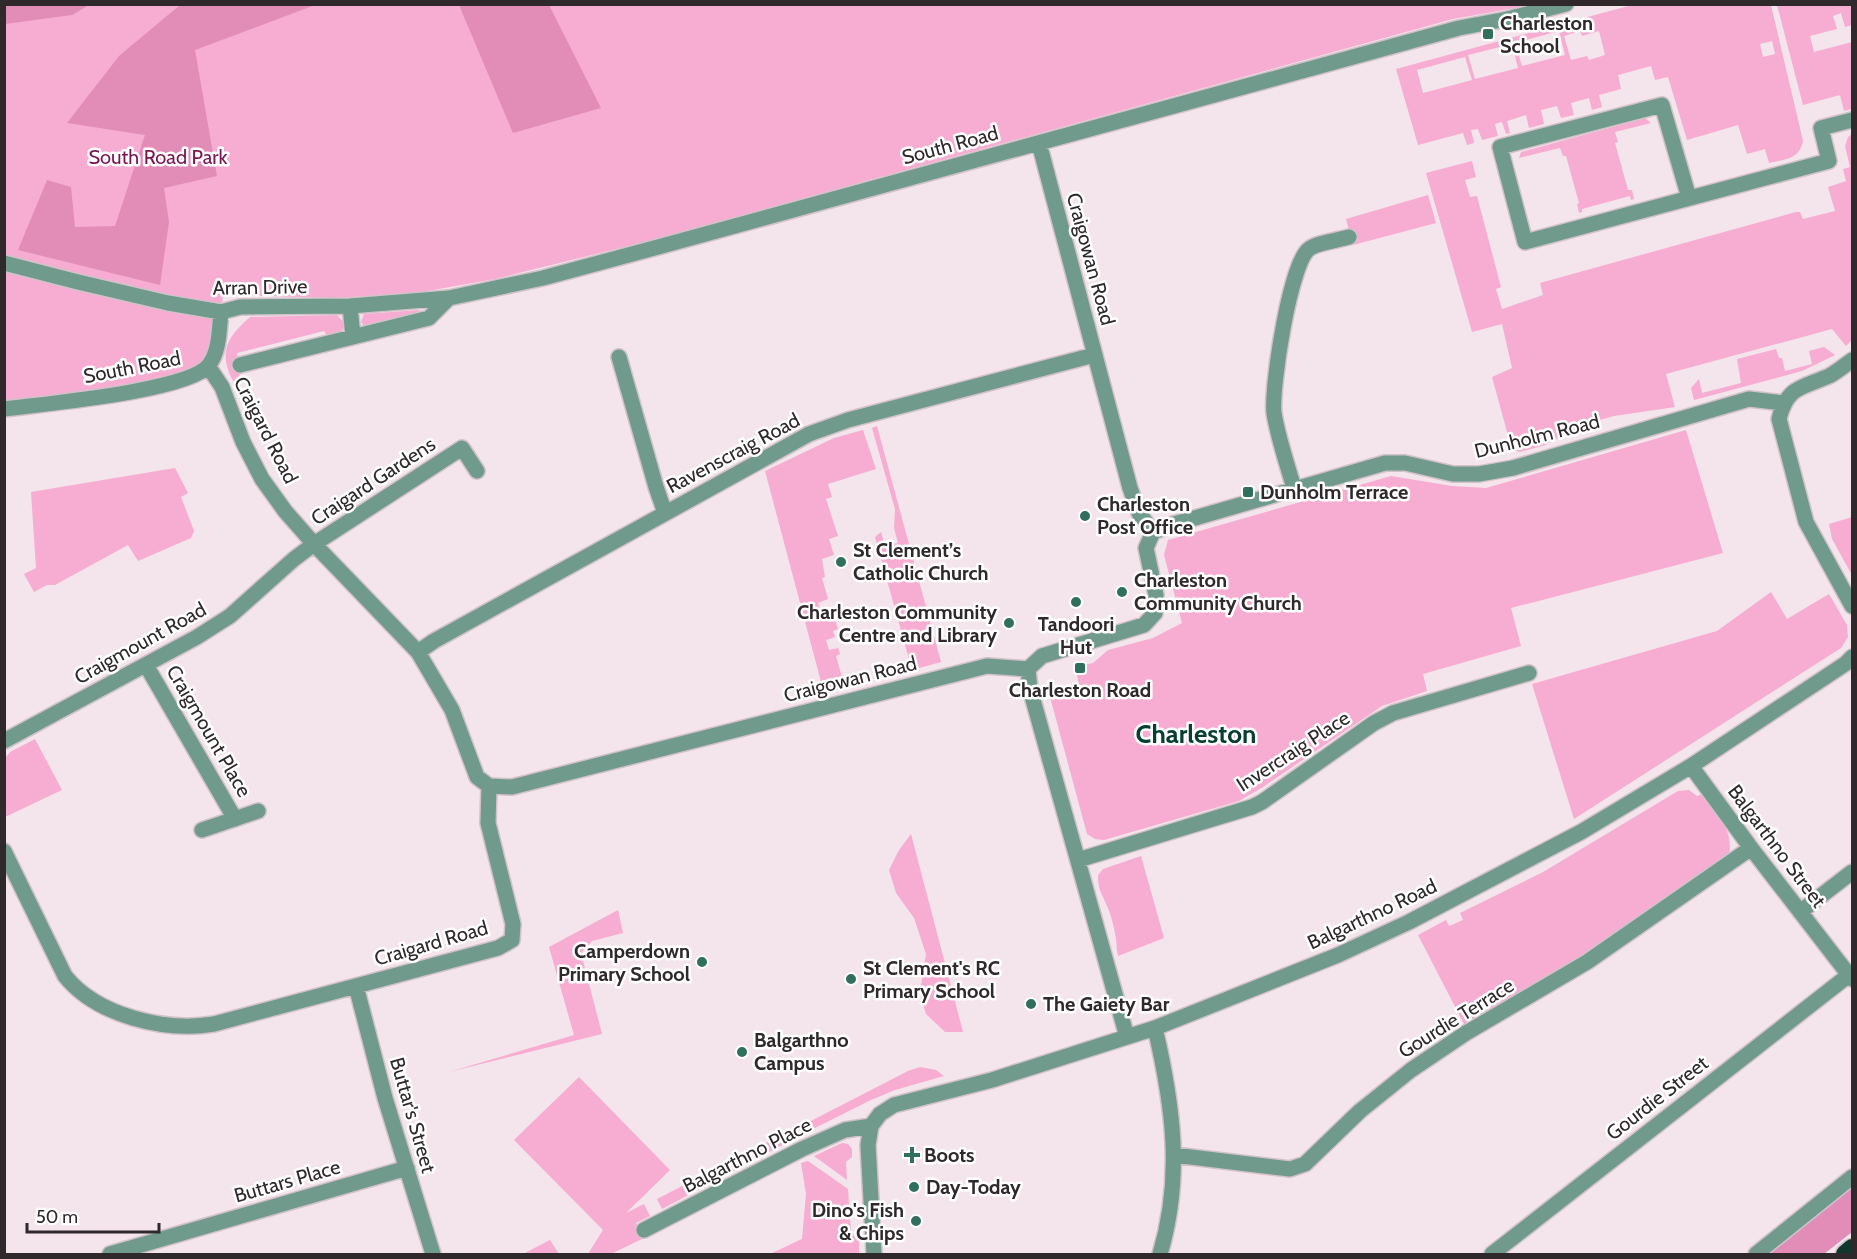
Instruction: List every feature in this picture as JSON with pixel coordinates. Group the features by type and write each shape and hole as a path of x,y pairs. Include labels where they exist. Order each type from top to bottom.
{"highway":[{"path":"1845,1254 1852,1248"}],"street":[{"name":"South Road","path":"449,298 543,278 658,248 1459,28 1566,4"},
{"path":"1689,198 1662,105 1500,147 1526,242 1829,161 1821,128 1852,120"},
{"name":"Craigowan Road","path":"1039,143 1130,488 1139,513 1153,532"},
{"path":"1294,488 1274,406 1281,332 1301,259 1310,248 1349,237"},
{"name":"Arran Drive","path":"4,263 89,285 221,312 240,307 350,306 449,298"},
{"path":"240,365 429,318 449,298"},
{"path":"350,306 354,337"},
{"name":"South Road","path":"4,409 142,390 192,377 208,366 217,349 221,312"},
{"name":"Ravenscraig Road","path":"418,652 809,434 848,420 1094,355"},
{"path":"619,357 665,513"},
{"path":"1852,360 1831,375 1795,389 1783,403 1779,419 1806,522 1852,606"},
{"name":"Craigard Road","path":"4,851 65,976 76,989 93,1000 146,1022 195,1027 214,1024 498,948 512,940 513,924 488,823 489,786 477,777 452,710 418,652 314,544 285,511 262,479 243,442 222,387 208,366"},
{"name":"Dunholm Road","path":"1153,532 1294,488 1385,463 1405,463 1453,474 1479,474 1513,468 1749,399 1783,403"},
{"name":"Craigard Gardens","path":"314,544 462,448 477,471"},
{"path":"1127,1037 1030,689 1028,669 1042,656 1144,625 1155,613 1156,596 1146,549 1153,532"},
{"name":"Craigmount Road","path":"4,741 197,638 230,616 314,544"},
{"name":"Balgarthno Road","path":"871,1126 880,1114 894,1106 992,1080 1155,1028 1338,955 1409,922 1581,832 1691,766 1845,664 1852,657"},
{"name":"Craigmount Place","path":"146,665 235,819"},
{"name":"Craigowan Road","path":"489,786 512,787 987,666 1028,669"},
{"name":"Invercraig Place","path":"1078,860 1252,807 1374,723 1393,713 1529,673"},
{"name":"Balgarthno Street","path":"1691,766 1851,977"},
{"name":"Craigmount Place","path":"202,830 258,811"},
{"name":"Gourdie Terrace","path":"1174,1155 1290,1169 1305,1164 1360,1111 1411,1070 1466,1034 1587,962 1751,848"},
{"path":"1800,912 1852,872"},
{"name":"Gourdie Street","path":"1492,1254 1851,977"},
{"name":"Buttar's Street","path":"356,986 385,1098 433,1254"},
{"path":"1155,1028 1173,1122 1174,1155 1173,1190 1160,1254"},
{"path":"871,1126 868,1145 874,1254"},
{"name":"Balgarthno Place","path":"644,1230 802,1149 845,1130 871,1126"},
{"name":"Buttars Place","path":"110,1254 407,1168"},
{"path":"1756,1254 1852,1177"}],"green space":[{"name":"South Road Park","path":"4,5 1531,5 1453,19 656,239 495,279 422,292 337,298 223,295 217,349 192,377 5,409"},
{"path":"4,5 89,5 72,15 5,24"},
{"path":"180,5 315,5 195,50 217,176 164,188 169,222 160,285 18,250 47,180 71,187 75,227 115,226 145,135 67,123 119,56"},
{"path":"459,5 549,5 601,108 513,133"},
{"path":"1632,5 1771,5 1803,141 1795,155 1769,163 1765,149 1747,154 1738,125 1687,140 1668,77 1655,80 1651,66 1618,75 1621,89 1599,95 1602,107 1592,110 1589,98 1571,103 1574,115 1561,118 1557,106 1541,110 1544,124 1529,128 1526,115 1507,121 1510,133 1506,134 1502,122 1495,124 1498,136 1482,140 1478,129 1471,130 1474,143 1467,145 1463,133 1418,145 1396,69","holes":["1559,31 1565,55 1522,66 1515,43","1580,31 1582,36 1599,31 1605,55 1589,60 1587,56 1571,60 1564,36","1772,41 1775,54 1763,57 1760,44","1512,44 1518,68 1475,79 1468,55","1465,57 1472,80 1423,93 1417,70"]},
{"path":"1777,5 1852,5 1852,25 1845,27 1841,13 1833,16 1837,29 1810,36 1814,52 1852,42 1852,109 1844,111 1840,95 1803,105"},
{"path":"1645,118 1651,123 1615,132 1618,142 1615,143 1628,190 1632,190 1634,199 1631,200 1630,196 1582,209 1579,213 1577,204 1579,203 1566,156 1563,156 1560,148 1519,158 1521,152"},
{"path":"1852,134 1852,340 1846,346 1832,329 1666,374 1675,407 1614,416 1585,424 1545,445 1520,452 1512,450 1492,377 1512,368 1502,324 1472,332 1426,173 1472,161 1476,177 1465,180 1470,197 1477,196 1501,287 1496,289 1502,309 1543,295 1540,283 1796,212 1800,212 1803,219 1835,211 1828,187 1846,181 1843,169 1850,167 1845,146 1848,137"},
{"path":"1428,195 1436,223 1353,245 1346,219"},
{"path":"419,310 420,315 364,326 361,322 364,314"},
{"path":"337,315 344,323 342,332 328,337 324,331 237,353 240,379 233,381 226,362 227,346 236,331 250,317"},
{"path":"1824,347 1835,355 1802,371 1694,400 1691,388 1699,379 1702,393 1741,383 1737,359 1776,349 1779,358 1782,358 1785,371 1812,364 1809,351"},
{"path":"877,426 941,662 912,670 875,537 881,532 885,546 898,543 894,528 895,509 872,428"},
{"path":"863,430 876,469 828,484 832,497 826,499 838,536 829,539 834,555 822,559 825,577 822,578 828,599 818,603 824,621 834,618 838,629 833,631 835,637 826,640 829,650 838,648 840,654 836,656 845,688 824,693 765,471 834,438"},
{"path":"1686,430 1723,553 1511,608 1521,646 1423,674 1427,691 1382,706 1239,801 1104,840 1095,839 1087,834 1050,697 1080,689 1075,667 1093,663 1108,650 1153,638 1182,623 1164,555 1168,540 1391,476 1452,486 1486,488"},
{"path":"175,468 188,493 181,497 194,531 191,538 138,561 128,545 55,585 47,585 34,592 24,574 36,568 31,492"},
{"path":"1852,517 1852,575 1832,539 1829,524"},
{"path":"1771,592 1787,619 1829,594 1847,625 1848,637 1841,648 1574,819 1532,684 1717,631"},
{"path":"35,739 62,790 5,817 5,758 10,752"},
{"path":"1689,790 1697,796 1702,794 1723,822 1729,837 1729,856 1584,955 1465,1026 1418,935 1446,920 1449,926 1463,920 1460,913 1543,872 1678,791"},
{"path":"911,834 963,1032 945,1032 926,1014 920,993 926,954 914,918 896,893 889,870 899,850"},
{"path":"1141,856 1164,938 1118,956 1113,923 1099,888 1098,875 1103,869"},
{"path":"618,910 623,933 592,941 581,953 602,1034 449,1072 574,1035 549,947"},
{"path":"920,1067 936,1070 944,1076 895,1090 815,1128 807,1123 908,1071"},
{"path":"579,1077 670,1170 626,1213 644,1204 650,1216 636,1223 644,1238 611,1254 588,1254 603,1230 514,1140"},
{"path":"789,1131 792,1136 790,1141 662,1209 657,1199"},
{"path":"842,1143 848,1144 852,1149 852,1157 846,1162 847,1180 814,1156"},
{"path":"808,1161 848,1189 851,1233 859,1238 859,1254 770,1254 802,1239 806,1194 801,1163"},
{"path":"1852,1185 1852,1232 1824,1254 1767,1254"},
{"path":"550,1240 559,1254 523,1254"}],"place":[{"name":"Charleston School","path":"1488,34"},
{"name":"Dunholm Terrace","path":"1248,492"},
{"name":"Charleston Post Office","path":"1085,516"},
{"name":"St Clement’s Catholic Church","path":"841,562"},
{"name":"Charleston Community Church","path":"1122,592"},
{"name":"Tandoori Hut","path":"1076,602"},
{"name":"Charleston Community Centre and Library","path":"1009,623"},
{"name":"Charleston Road","path":"1080,668"},
{"name":"Camperdown Primary School","path":"702,962"},
{"name":"St Clement's RC Primary School","path":"851,979"},
{"name":"The Gaiety Bar","path":"1031,1004"},
{"name":"Balgarthno Campus","path":"742,1052"},
{"name":"Boots","path":"912,1155"},
{"name":"Day-Today","path":"914,1187"},
{"name":"Dino's Fish & Chips","path":"916,1221"}],"district":[{"name":"Charleston","path":"1196,734"}]}
